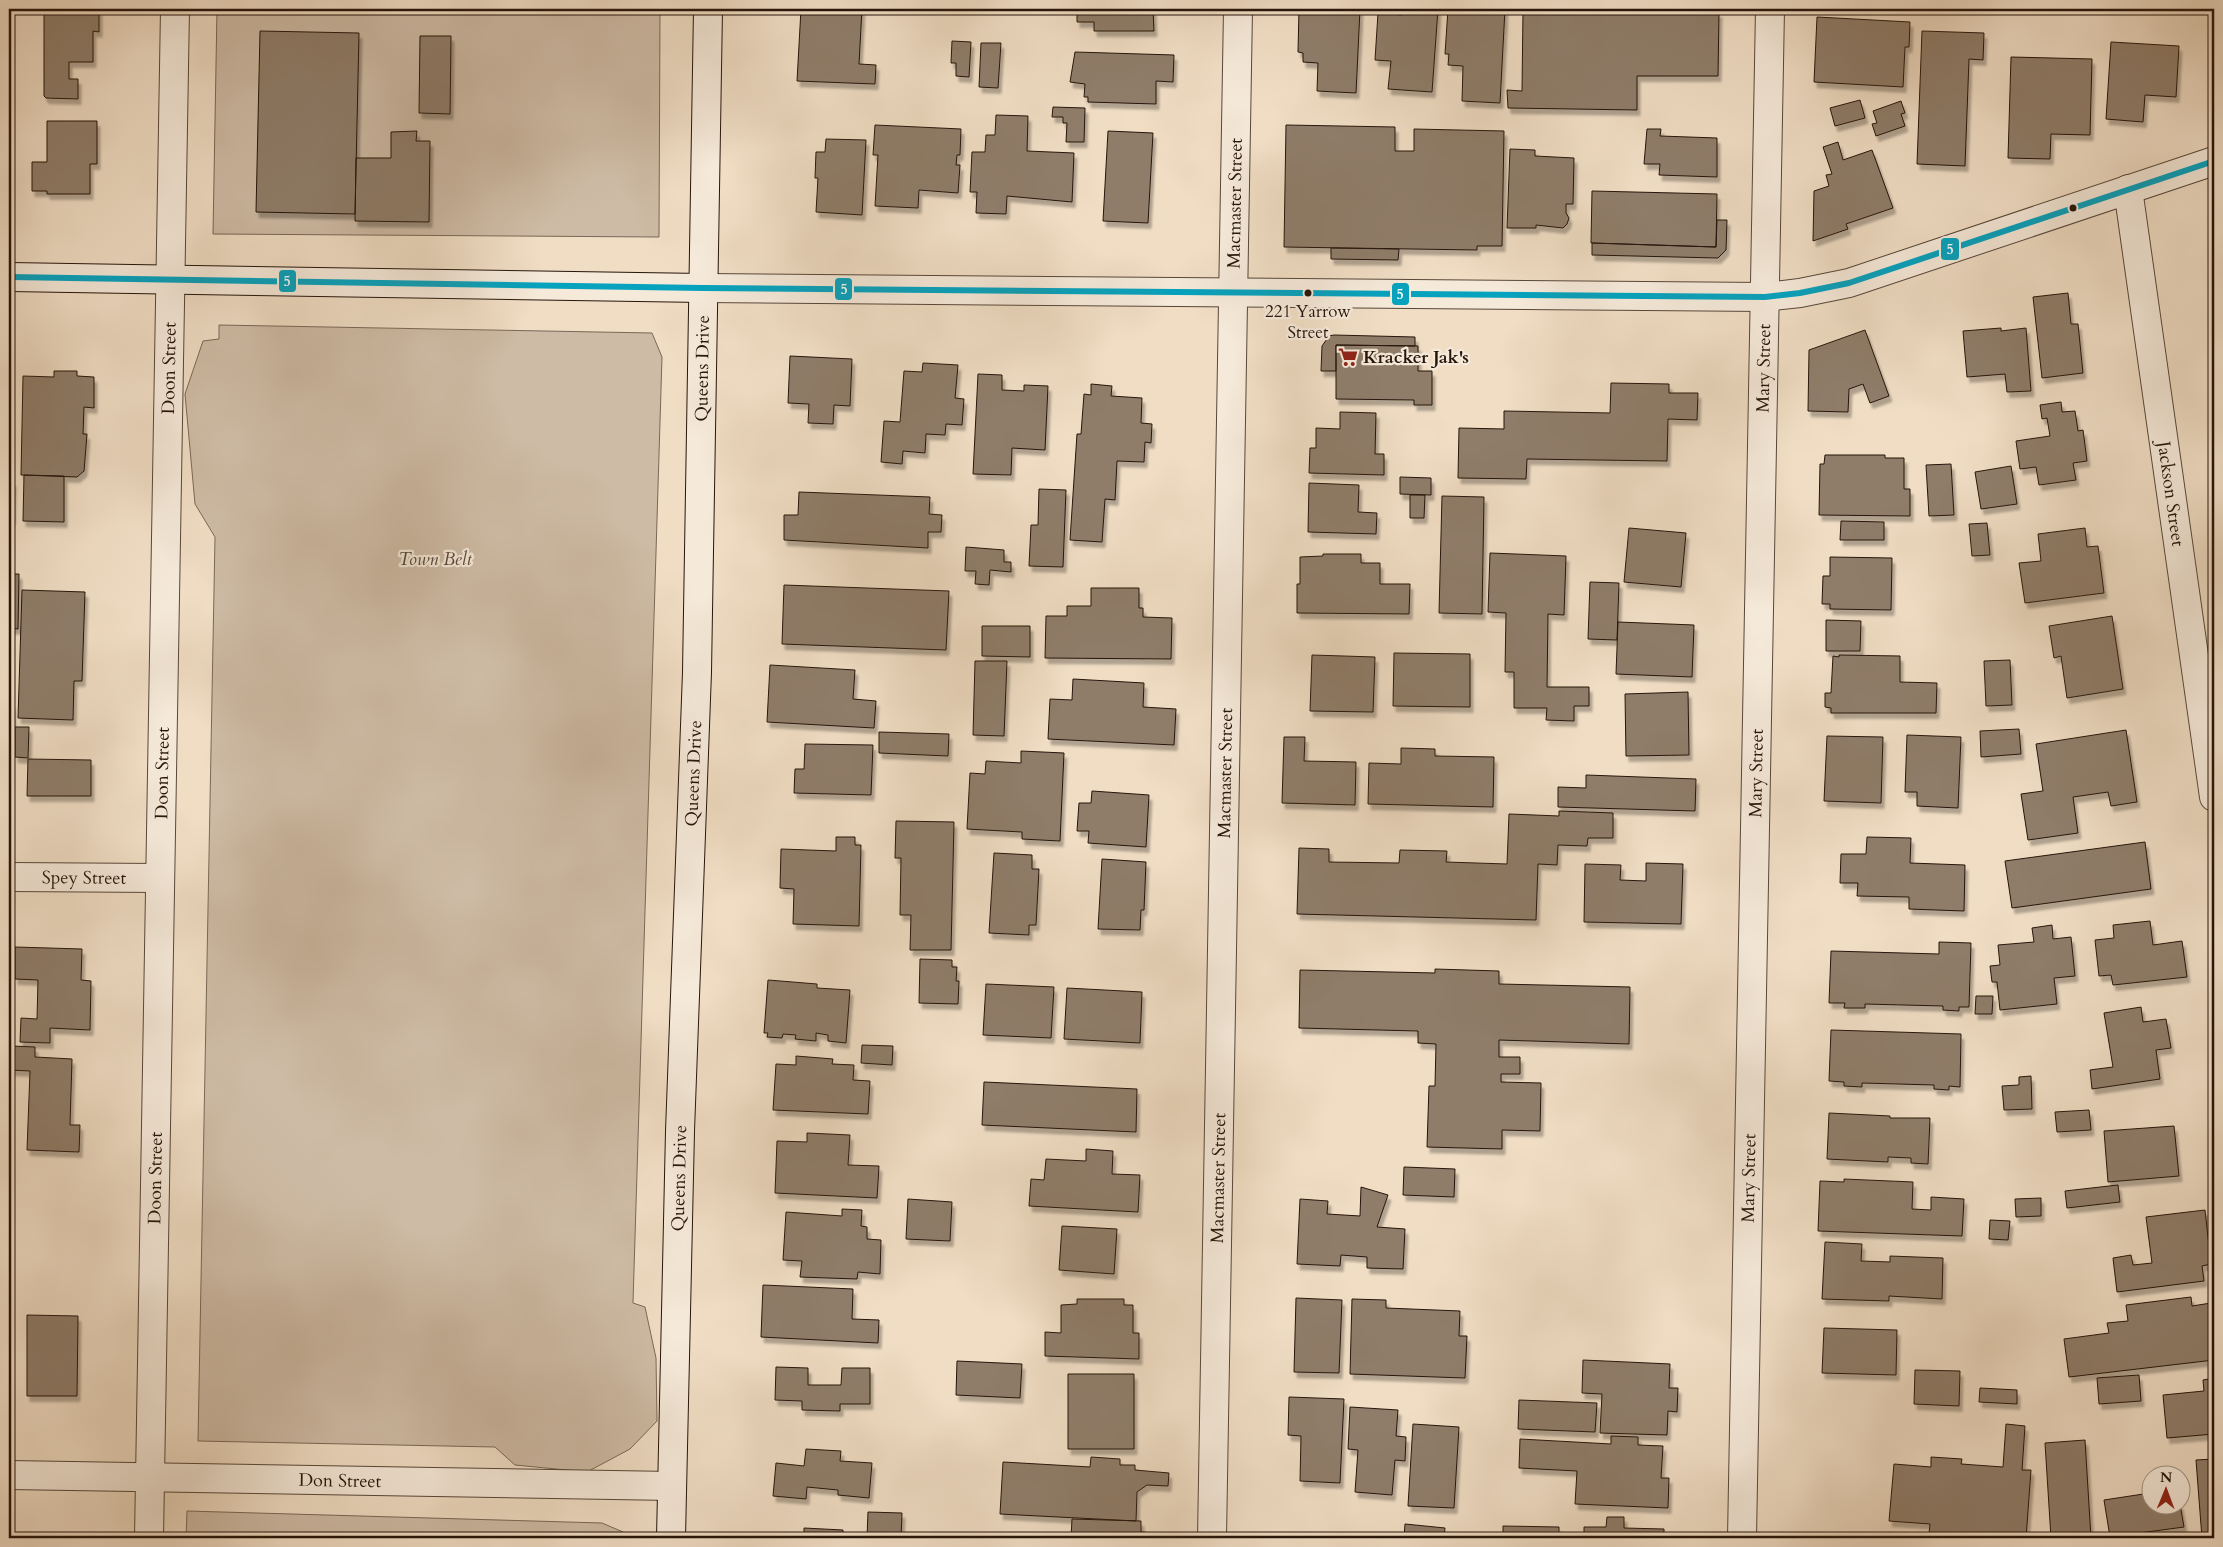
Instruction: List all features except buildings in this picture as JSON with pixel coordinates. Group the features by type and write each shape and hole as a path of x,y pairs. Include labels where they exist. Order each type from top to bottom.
{"street":[{"name":"Doon Street","path":"149,1538 174,9"},
{"name":"Queens Drive","path":"672,1538 680,1132 697,672 708,9"},
{"name":"Macmaster Street","path":"1212,1538 1238,9"},
{"name":"Mary Street","path":"1742,1538 1770,9"},
{"path":"9,277 703,288 980,288 1232,294 1765,297 1800,294 1849,283 2214,161"},
{"name":"Jackson Street","path":"2128,189 2214,797"},
{"name":"Spey Street","path":"9,877 159,878"},
{"name":"Don Street","path":"9,1475 672,1486"}],"green space":[{"path":"217,9 660,9 659,237 213,234"},
{"name":"Town Belt","path":"219,325 652,333 662,357 633,1303 645,1307 656,1358 657,1421 630,1449 587,1472 515,1465 495,1447 198,1441 215,537 195,504 185,394 203,341 219,339"},
{"path":"187,1511 602,1523 623,1532 625,1538 186,1538"}],"transit line":[{"name":"5","path":"9,277 703,288 1765,297 1800,293 1849,283 2214,161"}],"place":[{"name":"221 Yarrow Street","path":"1308,293"},
{"name":"Kracker Jak's","path":"1348,357"}]}
